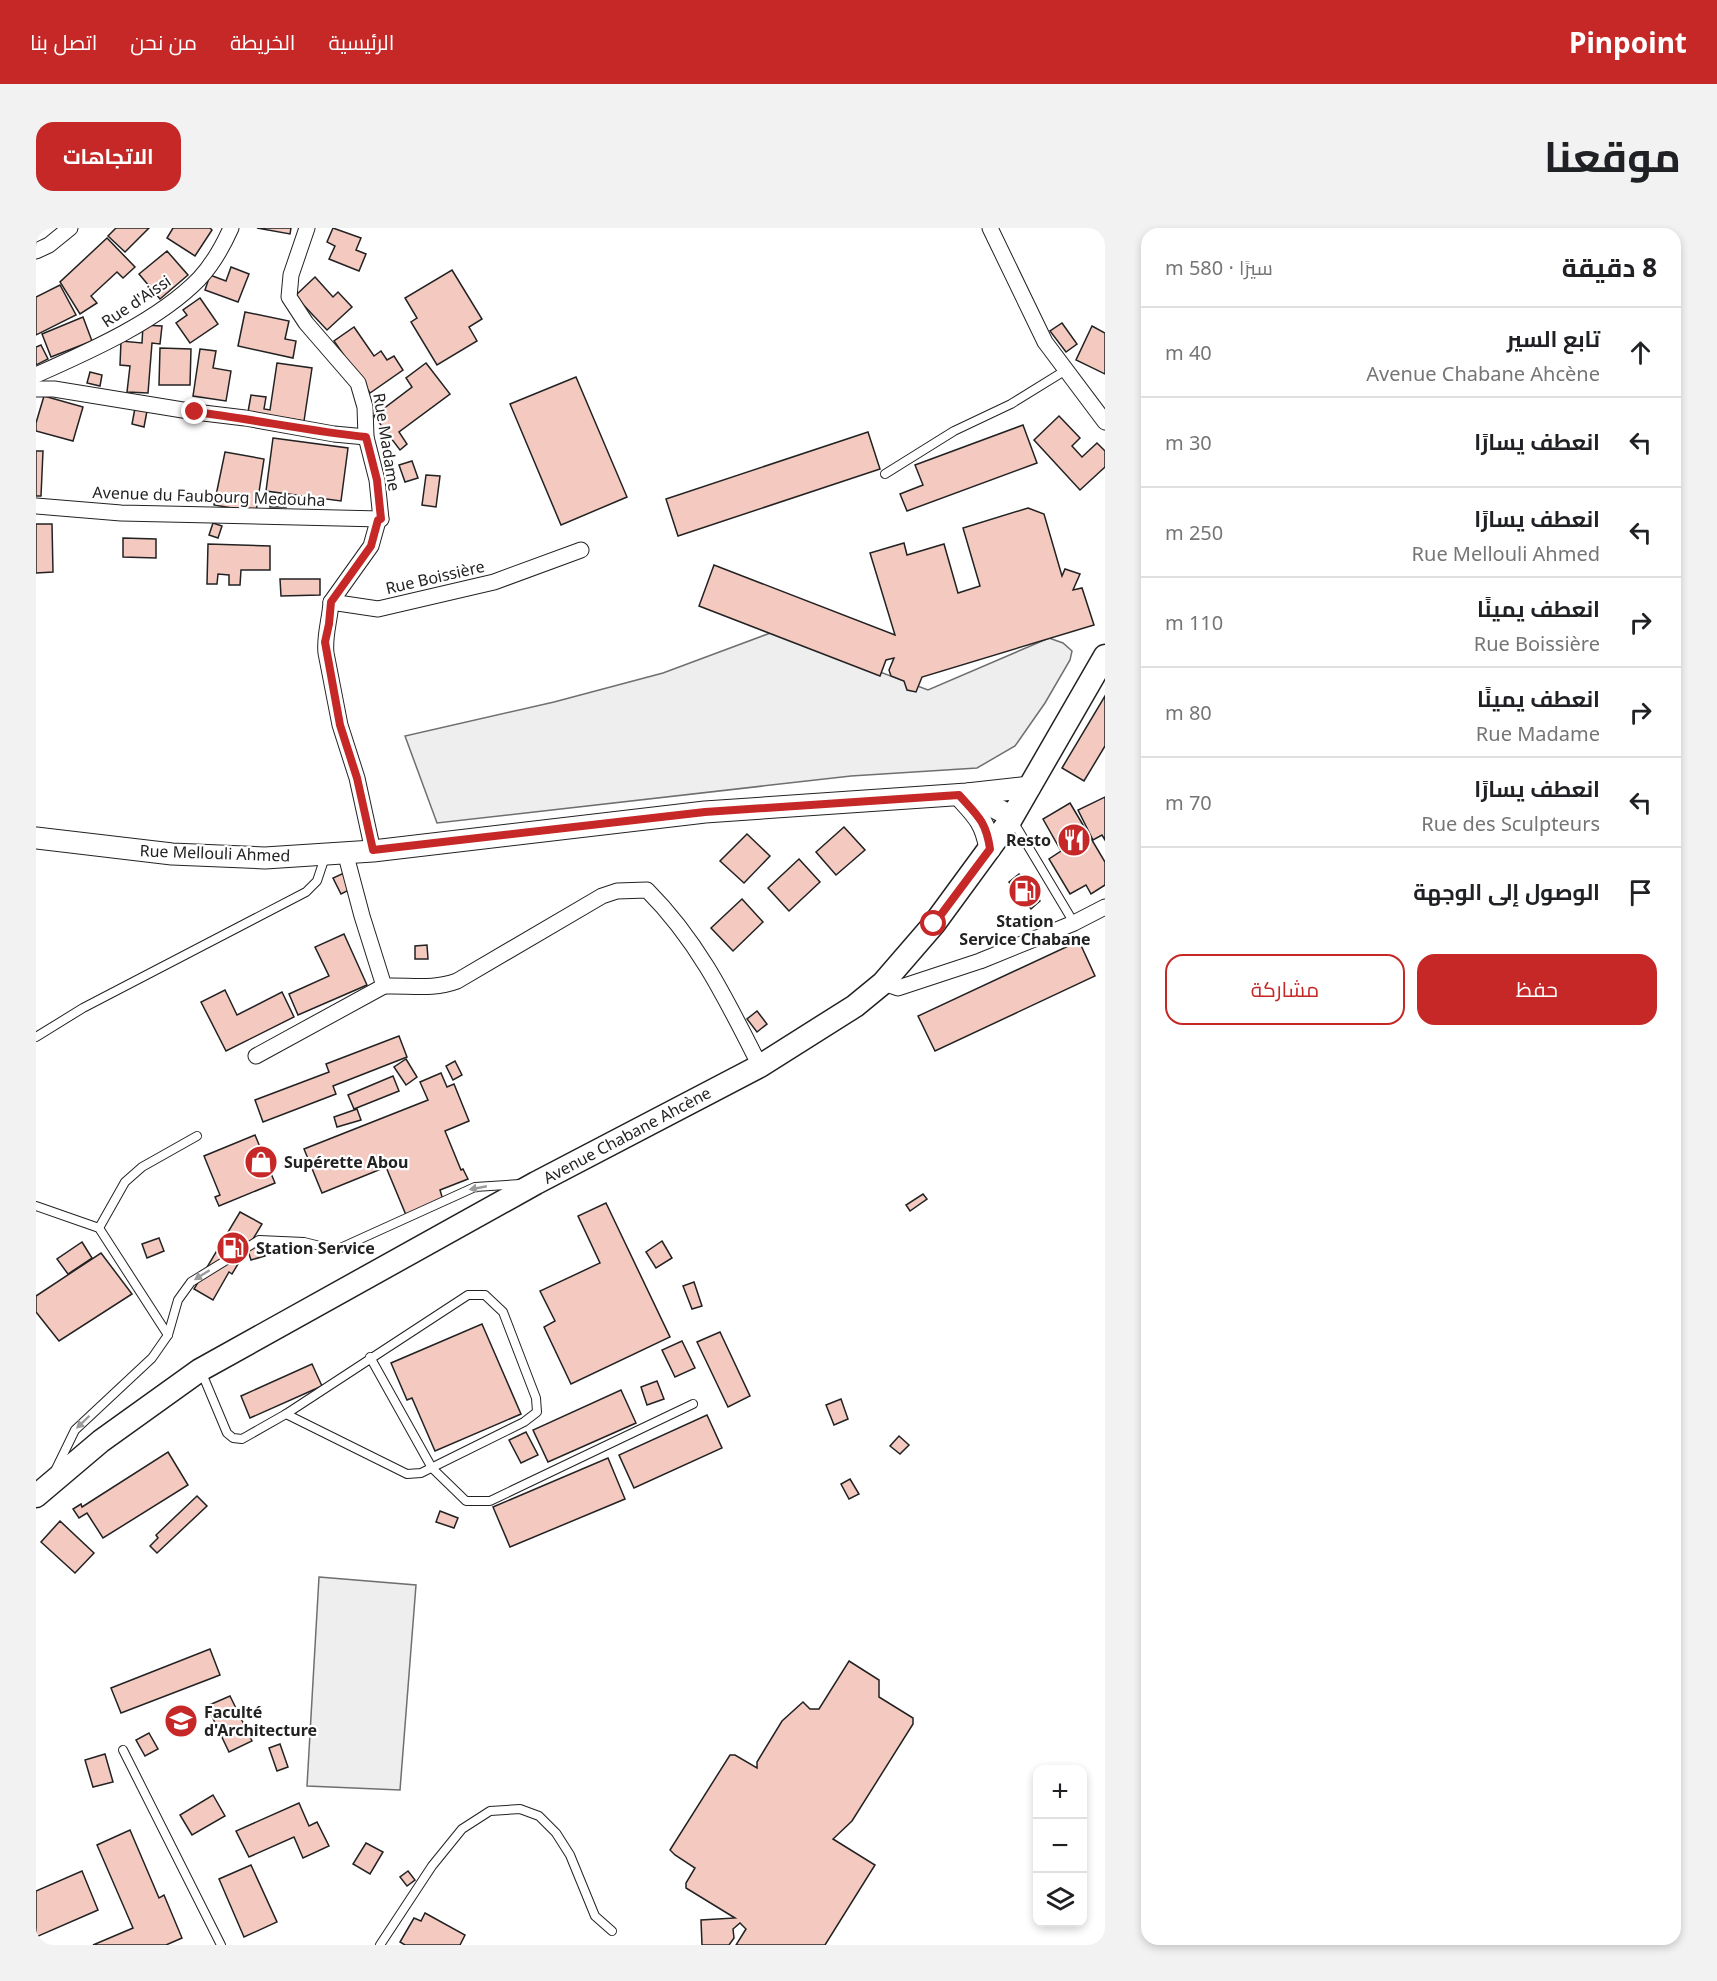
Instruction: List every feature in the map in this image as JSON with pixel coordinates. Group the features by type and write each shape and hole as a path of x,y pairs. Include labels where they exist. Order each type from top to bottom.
{"main road":[{"name":"Avenue Chabane Ahcène","path":"42,1491 101,1441 200,1370 536,1183 760,1066 855,1006 883,983 934,924 990,849 1011,819 1105,656"}],"street":[{"path":"36,251 49,245 69,228"},
{"name":"Rue d'Aissi","path":"36,375 102,346 169,304 200,278 222,246 231,228"},
{"name":"Rue Madame","path":"307,228 291,275 289,297 306,323 358,383 365,407 366,437 377,480 381,519 378,520 371,546 331,602"},
{"path":"990,228 1045,342 1105,422"},
{"path":"36,389 54,389 195,412 255,419 334,434 366,437"},
{"name":"Avenue du Faubourg Medouha","path":"36,506 121,513 381,519"},
{"name":"Rue Boissière","path":"331,602 378,609 494,582 582,550"},
{"path":"331,602 325,642 326,653 340,725 357,778 373,850"},
{"name":"Rue Mellouli Ahmed","path":"36,838 172,854 265,858 373,850 705,812 963,794 1035,777"},
{"path":"963,794 1005,813 1011,819"},
{"path":"963,794 986,828 990,849"},
{"path":"336,853 362,916 384,986"},
{"path":"256,1056 384,986 442,986 457,981 602,896 617,891 647,890 671,915 701,956 760,1066"},
{"path":"883,983 898,988 980,961 1074,923 1105,907"}],"lane":[{"path":"885,474 954,431 1011,404 1066,370"},
{"path":"1011,819 1074,923"},
{"path":"36,1037 83,1008 306,892 336,853"},
{"path":"99,1228 125,1182 142,1167 197,1136"},
{"path":"42,1491 75,1430 152,1358 168,1335 178,1300 190,1282 259,1240 304,1242 336,1250 476,1187 536,1183"},
{"path":"36,1206 99,1228 168,1335"},
{"path":"200,1370 227,1433 234,1438 242,1439 286,1414 468,1295 485,1295 503,1312 536,1398 537,1412 524,1422 421,1473 407,1474 286,1414"},
{"path":"370,1357 432,1467 466,1501 490,1501 693,1404"},
{"path":"123,1750 222,1945"},
{"path":"380,1945 432,1866 462,1828 490,1811 520,1809 538,1816 556,1833 570,1855 595,1916 612,1931"}],"shaded area":[{"path":"773,632 928,690 1049,638 1063,643 1072,651 1070,660 1045,703 1015,746 977,768 851,776 437,823 405,736 554,702 663,673"},
{"path":"319,1577 416,1585 400,1790 307,1786"}],"building":[{"path":"116,228 149,228 125,252 108,236"},
{"path":"173,228 210,228 212,230 195,256 167,238"},
{"path":"257,228 291,228 290,234"},
{"path":"333,228 361,238 356,250 366,254 359,271 329,259 335,246 327,242"},
{"path":"107,238 135,267 123,278 117,272 91,296 97,303 80,314 60,282"},
{"path":"167,251 188,275 160,299 139,274"},
{"path":"231,267 249,274 238,302 205,290 210,275 226,281"},
{"path":"452,270 482,319 469,327 477,341 437,365 411,322 417,318 405,298"},
{"path":"315,277 333,297 338,292 352,307 327,330 295,296"},
{"path":"60,285 76,315 36,335 36,297"},
{"path":"200,298 218,324 190,343 176,323 187,315 183,310"},
{"path":"245,312 289,321 285,339 296,341 293,358 238,346"},
{"path":"83,317 92,341 51,357 42,334"},
{"path":"1062,323 1077,344 1066,352 1050,331"},
{"path":"143,325 162,326 160,344 152,343 148,393 127,392 130,366 120,365 121,341 142,343"},
{"path":"1092,326 1105,333 1105,374 1076,360"},
{"path":"354,327 374,356 381,351 387,360 394,356 403,370 370,393 334,341"},
{"path":"41,345 48,359 36,365 36,347"},
{"path":"160,348 191,349 190,385 159,385"},
{"path":"200,349 216,351 213,368 231,371 226,401 193,396"},
{"path":"277,363 312,368 304,421 248,412 251,395 266,397 264,409 270,410"},
{"path":"426,363 450,394 399,432 407,444 400,450 374,416 412,387 406,378"},
{"path":"90,372 102,375 100,386 87,383"},
{"path":"576,377 627,497 561,525 510,404"},
{"path":"44,396 83,407 73,441 36,431"},
{"path":"135,408 147,411 144,427 132,424"},
{"path":"1059,416 1080,438 1072,446 1082,457 1097,443 1105,451 1105,467 1080,490 1034,440"},
{"path":"1023,425 1037,463 907,511 900,494 923,485 915,465"},
{"path":"868,432 880,469 678,536 666,499"},
{"path":"273,438 348,448 341,501 266,491"},
{"path":"36,451 43,451 41,496 36,496"},
{"path":"225,452 264,459 256,512 214,505"},
{"path":"412,461 418,478 405,482 399,465"},
{"path":"426,475 440,476 436,507 422,505"},
{"path":"270,496 286,496 286,507 270,507"},
{"path":"1028,508 1044,514 1062,576 1065,569 1080,574 1073,590 1082,588 1094,625 922,677 916,692 907,690 904,681 891,676 889,670 894,658 886,660 880,676 699,606 714,565 895,635 870,553 904,543 907,555 944,544 958,593 980,586 963,528"},
{"path":"213,523 222,526 218,538 209,535"},
{"path":"36,524 52,524 53,572 36,573"},
{"path":"123,538 156,539 156,558 123,557"},
{"path":"208,544 270,546 270,570 241,570 240,585 229,585 229,575 218,574 217,584 207,584"},
{"path":"280,579 320,579 320,595 281,596"},
{"path":"1105,696 1105,746 1084,781 1062,768"},
{"path":"1105,797 1105,840 1102,835 1093,840 1078,810"},
{"name":"Resto","path":"1070,803 1105,862 1105,885 1091,894 1086,885 1070,894 1049,859 1061,851 1043,819"},
{"path":"844,827 865,850 836,875 816,852"},
{"path":"747,834 770,856 744,883 720,861"},
{"path":"799,859 820,882 789,911 768,888"},
{"path":"344,873 351,889 341,894 333,878"},
{"name":"Station Service Chabane","path":"1019,874 1040,901 1031,909 1009,882"},
{"path":"742,899 763,922 733,951 711,928"},
{"path":"344,934 367,985 298,1015 289,994 329,976 315,947"},
{"path":"1079,941 1095,976 935,1051 918,1016"},
{"path":"427,945 428,959 415,959 415,946"},
{"path":"225,990 237,1015 282,992 294,1017 226,1051 201,1002"},
{"path":"757,1011 767,1024 757,1032 747,1019"},
{"path":"399,1036 407,1057 333,1086 336,1094 263,1122 255,1100 329,1072 326,1064"},
{"path":"406,1059 417,1077 406,1085 394,1067"},
{"path":"455,1061 462,1075 453,1080 446,1066"},
{"path":"441,1073 447,1087 454,1084 469,1121 445,1131 461,1170 463,1169 468,1179 440,1190 443,1200 406,1215 386,1167 322,1193 304,1149 428,1100 420,1082"},
{"path":"393,1076 399,1091 354,1109 348,1095"},
{"path":"357,1109 361,1120 337,1127 334,1117"},
{"path":"255,1135 275,1183 219,1206 215,1197 220,1195 204,1156"},
{"path":"923,1194 927,1199 910,1211 906,1205"},
{"path":"606,1203 670,1337 571,1384 544,1327 555,1321 540,1291 600,1263 578,1216"},
{"name":"Station Service","path":"240,1212 262,1224 232,1274 229,1272 213,1300 194,1289"},
{"path":"159,1238 164,1251 147,1258 142,1244"},
{"path":"662,1241 672,1258 656,1268 646,1252"},
{"path":"82,1242 92,1258 68,1274 57,1259"},
{"path":"261,1243 265,1256 251,1260 247,1248"},
{"path":"101,1253 132,1294 59,1341 36,1312 36,1296"},
{"path":"694,1282 702,1306 692,1309 683,1286"},
{"path":"482,1324 521,1414 435,1451 412,1398 407,1400 391,1363"},
{"path":"720,1332 750,1396 728,1407 697,1342"},
{"path":"682,1341 695,1368 675,1377 662,1350"},
{"path":"312,1364 322,1386 250,1418 241,1396"},
{"path":"657,1381 664,1399 647,1405 641,1387"},
{"path":"621,1390 636,1423 548,1462 533,1430"},
{"path":"841,1399 848,1419 834,1425 826,1405"},
{"path":"707,1415 722,1448 634,1488 619,1455"},
{"path":"526,1432 538,1455 521,1463 509,1440"},
{"path":"899,1436 909,1445 900,1454 890,1446"},
{"path":"168,1452 188,1485 103,1538 87,1513 79,1518 73,1509 81,1504 82,1507"},
{"path":"608,1458 625,1499 510,1547 493,1507"},
{"path":"850,1479 859,1494 849,1499 841,1484"},
{"path":"197,1496 207,1506 157,1553 150,1546 158,1538 156,1535"},
{"path":"440,1511 458,1518 454,1528 436,1522"},
{"path":"60,1521 94,1553 75,1573 41,1542"},
{"path":"210,1649 220,1675 121,1713 111,1688"},
{"path":"849,1661 879,1680 879,1697 913,1718 913,1724 852,1821 833,1839 875,1865 825,1945 736,1945 746,1929 740,1923 733,1929 734,1938 729,1945 702,1945 701,1920 735,1918 686,1888 686,1883 695,1868 670,1850 730,1755 735,1755 757,1768 757,1762 782,1721 803,1702 810,1709 819,1709"},
{"path":"230,1696 252,1741 229,1752 207,1706"},
{"path":"149,1733 158,1749 145,1756 136,1740"},
{"path":"280,1744 288,1767 277,1771 269,1748"},
{"path":"105,1754 113,1782 93,1787 85,1760"},
{"path":"213,1795 225,1816 192,1835 180,1815"},
{"path":"299,1803 309,1826 317,1822 329,1846 303,1858 294,1837 249,1857 236,1831"},
{"path":"130,1830 159,1898 164,1895 182,1938 166,1945 93,1945 133,1928 97,1845"},
{"path":"366,1843 383,1852 370,1874 353,1864"},
{"path":"251,1865 277,1922 244,1937 219,1879"},
{"path":"82,1871 98,1910 36,1937 36,1891"},
{"path":"408,1871 415,1880 407,1886 400,1877"},
{"path":"425,1913 465,1935 460,1945 405,1945 400,1942 414,1918 421,1921"}],"place":[{"name":"Resto","path":"1074,840"},
{"name":"Station Service Chabane","path":"1025,891"},
{"name":"Supérette Abou","path":"261,1162"},
{"name":"Station Service","path":"233,1248"},
{"name":"Faculté d'Architecture","path":"181,1721"}],"route":[{"path":"195,412 366,437 377,480 381,519 378,520 371,546 331,602 325,642 340,725 357,778 373,850 705,812 959,795 982,821 986,828 990,849 934,924"}]}
